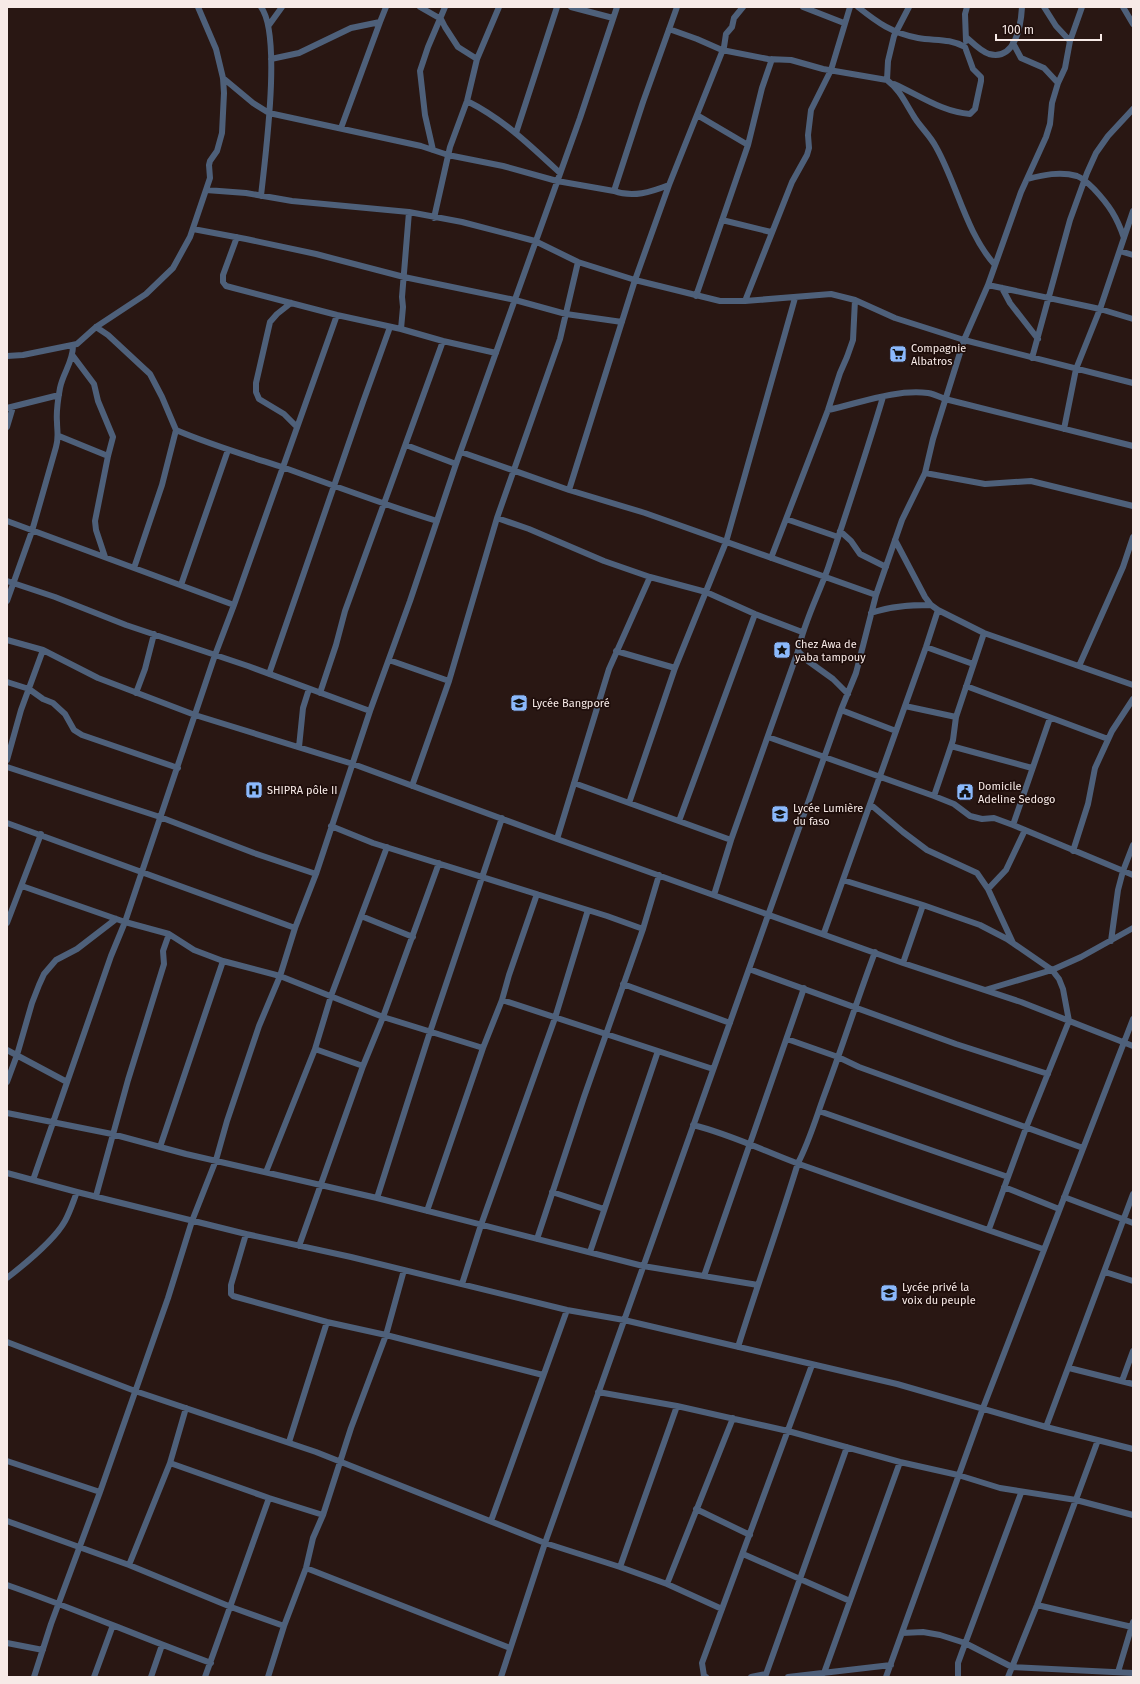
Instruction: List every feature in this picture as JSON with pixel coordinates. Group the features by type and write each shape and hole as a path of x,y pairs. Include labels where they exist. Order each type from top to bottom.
{"street":[{"path":"7,356 73,346 83,340 96,327 146,294 173,268 194,230 210,178 209,165 218,151 222,133 224,93 223,78 216,49 198,7"},
{"path":"261,7 269,25 271,59 270,113 261,196"},
{"path":"269,25 282,7"},
{"path":"341,128 386,7"},
{"path":"420,7 441,19 444,27 458,47 477,59"},
{"path":"433,150 425,115 420,71 428,47 445,7"},
{"path":"434,218 448,154 467,101 477,59 499,7"},
{"path":"516,133 557,7"},
{"path":"571,7 613,18"},
{"path":"34,1677 168,1298 192,1221 216,1160 227,1121 259,1026 280,976 295,928 316,874 370,711 410,601 456,464 560,173 617,7"},
{"path":"614,191 643,102 677,7"},
{"path":"569,490 635,280 669,185 722,50 726,34 732,27 734,18 743,7"},
{"path":"803,7 844,23"},
{"path":"745,300 792,182 807,155 809,148 808,135 811,110 830,70 850,7"},
{"path":"858,7 875,20 896,32 935,40 951,40 965,47"},
{"path":"908,7 903,22 896,32 888,61 890,82 903,98 913,116 937,147 976,238 986,255 995,265"},
{"path":"669,29 722,50 772,59 791,60 830,70 890,82 935,105 970,114 975,109 981,77 973,69 965,47 965,14 967,7"},
{"path":"966,37 984,52 998,55 1006,53 1017,34 1022,16 1022,7"},
{"path":"1044,7 1056,26 1070,41"},
{"path":"501,1677 544,1543 824,757 856,673 876,595 902,520 925,473 933,439 964,340 988,285 1027,179 1046,137 1050,124 1052,103 1058,82 1065,68 1070,41 1082,7"},
{"path":"1123,7 1133,24"},
{"path":"271,59 299,53 351,28 380,22"},
{"path":"1013,43 1021,58 1044,68 1058,82"},
{"path":"696,296 748,145 762,88 772,59"},
{"path":"223,78 253,104 270,113 503,166 557,181 628,194 643,194 669,185"},
{"path":"467,101 488,111 516,133 560,173"},
{"path":"1032,358 1070,220 1084,180 1096,153 1108,136 1133,109"},
{"path":"697,115 748,145"},
{"path":"1027,179 1052,174 1078,176 1110,206 1119,223 1124,238"},
{"path":"206,190 292,201 409,212 434,218 462,222 535,241 578,262 635,280 720,301 795,298 831,294 855,300 895,318 964,340 1133,383"},
{"path":"1064,429 1076,369 1100,309 1133,211"},
{"path":"401,329 409,212"},
{"path":"722,220 771,232"},
{"path":"194,230 237,237 316,254 404,277 515,300 566,314 622,322"},
{"path":"237,237 222,275 223,282 226,286 337,315 401,329 443,341 496,353"},
{"path":"1120,251 1133,255"},
{"path":"412,786 448,681 497,518 516,470 560,339 578,262"},
{"path":"988,285 1100,309 1132,320"},
{"path":"1002,288 1010,303 1038,339"},
{"path":"629,803 675,668 726,542 795,298"},
{"path":"771,558 828,410 853,340 855,300"},
{"path":"291,303 272,318 270,322 256,383 256,392 259,399 284,414 297,427"},
{"path":"33,1180 52,1123 125,922 215,655 337,315"},
{"path":"96,327 108,335 150,374 156,383 176,430 162,485 134,568"},
{"path":"269,674 390,327"},
{"path":"320,693 336,645 344,611 443,341"},
{"path":"7,601 15,583 32,531 59,436 57,421 60,386 73,356 73,346"},
{"path":"73,356 94,384 98,401 112,433 113,441 108,456 95,521 96,530 105,557"},
{"path":"828,410 883,397 911,393 929,393 945,399 1133,446"},
{"path":"7,427 10,408 59,395"},
{"path":"714,895 731,840 798,651 802,632 839,534 883,397"},
{"path":"176,430 384,505 437,521"},
{"path":"59,436 108,456"},
{"path":"406,445 456,464"},
{"path":"181,585 228,450"},
{"path":"461,452 516,470 569,490 645,513 876,595"},
{"path":"925,473 985,484 1032,482 1133,506"},
{"path":"497,518 530,529 604,561 650,577 706,592 755,614 802,632"},
{"path":"786,519 839,534 851,541 860,554 886,567"},
{"path":"7,522 234,605"},
{"path":"1079,666 1123,567 1133,537"},
{"path":"895,540 909,569 931,605 938,610 984,632 1133,685"},
{"path":"1127,556 1133,560"},
{"path":"557,839 608,669 650,577"},
{"path":"7,581 370,711"},
{"path":"871,613 883,609 911,605 931,605"},
{"path":"824,933 938,610"},
{"path":"679,821 755,614"},
{"path":"934,796 951,746 956,717 984,632"},
{"path":"136,693 145,669 154,634"},
{"path":"7,640 43,650 98,678 195,715 353,764 557,839 824,933 903,963 1021,1002 1133,1046"},
{"path":"926,647 973,664"},
{"path":"7,760 21,710 43,650"},
{"path":"616,651 675,668"},
{"path":"798,651 848,694"},
{"path":"389,660 448,681"},
{"path":"7,682 29,689 60,709 65,714 74,730 178,768"},
{"path":"966,686 1108,739"},
{"path":"299,746 303,708 309,689"},
{"path":"1073,850 1088,804 1095,768 1108,739 1133,699"},
{"path":"905,706 956,717"},
{"path":"841,710 896,731"},
{"path":"1013,824 1050,718"},
{"path":"768,737 934,796 954,804 970,816 982,819 994,818 1013,824 1133,875"},
{"path":"951,746 1032,768"},
{"path":"7,767 160,816 254,853 316,874"},
{"path":"574,783 731,840"},
{"path":"870,804 922,846 939,856 977,873 988,890 1013,943"},
{"path":"377,1198 430,1032 502,818"},
{"path":"7,823 41,834 295,928"},
{"path":"332,826 387,847 588,910 642,929"},
{"path":"988,890 1006,870 1025,830"},
{"path":"7,923 10,909 22,886 41,834"},
{"path":"1111,941 1117,895 1123,871 1133,845"},
{"path":"266,1172 315,1049 331,996 387,847"},
{"path":"299,1246 322,1185 363,1066 384,1017 439,863"},
{"path":"537,1239 624,984 659,875"},
{"path":"843,880 923,905 980,925 1013,943 1052,970 1059,979 1063,989 1069,1021 1026,1128 989,1229"},
{"path":"22,886 125,922 169,934 194,950 223,961 280,976 384,1017 484,1048"},
{"path":"427,1211 502,1000 537,894"},
{"path":"903,963 923,905"},
{"path":"462,1284 481,1225 555,1018 588,910"},
{"path":"361,916 413,937"},
{"path":"7,1082 17,1055 32,1003 44,974 56,960 77,949 116,919"},
{"path":"985,990 1052,970 1111,941 1133,928"},
{"path":"96,1196 112,1134 164,964 163,951 169,934"},
{"path":"738,1347 774,1241 798,1163 804,1152 819,1111 854,1007 875,952"},
{"path":"160,1148 223,961"},
{"path":"749,969 956,1044 1048,1074"},
{"path":"624,984 730,1023"},
{"path":"704,1276 804,988"},
{"path":"502,1000 713,1069"},
{"path":"886,1677 983,1408 1133,1019"},
{"path":"787,1039 1083,1148"},
{"path":"315,1049 363,1066"},
{"path":"7,1050 67,1082"},
{"path":"590,1252 658,1051"},
{"path":"819,1111 1008,1177"},
{"path":"7,1113 112,1134 160,1148 377,1198 643,1266 758,1285"},
{"path":"693,1125 750,1143 798,1163 1044,1249"},
{"path":"7,1173 246,1234 404,1270 567,1310 624,1320 897,1384 1046,1427 1133,1449"},
{"path":"1004,1188 1059,1209"},
{"path":"7,1278 22,1266 60,1228 71,1209 77,1192"},
{"path":"552,1192 604,1209"},
{"path":"1046,1427 1133,1194"},
{"path":"1064,1197 1133,1222"},
{"path":"246,1234 231,1285 231,1294 247,1300 327,1322 544,1374"},
{"path":"268,1677 284,1626 306,1568 313,1538 323,1515 340,1461 386,1335 404,1270"},
{"path":"1105,1272 1133,1281"},
{"path":"491,1521 567,1310"},
{"path":"289,1442 327,1322"},
{"path":"7,1342 135,1391 289,1442 340,1461 544,1543 620,1567 667,1584 722,1609"},
{"path":"1122,1381 1133,1351"},
{"path":"706,1677 704,1676 702,1663 812,1365"},
{"path":"1069,1368 1133,1384"},
{"path":"598,1392 733,1418 788,1431 900,1462 958,1475 1000,1488 1022,1493 1076,1500 1133,1515"},
{"path":"620,1567 677,1406"},
{"path":"129,1565 170,1463 186,1408"},
{"path":"667,1584 733,1418"},
{"path":"1008,1677 1037,1605 1098,1440"},
{"path":"751,1677 766,1676 847,1447"},
{"path":"7,1461 100,1492"},
{"path":"824,1673 900,1462"},
{"path":"170,1463 269,1498 323,1515"},
{"path":"958,1677 958,1663 1022,1493"},
{"path":"205,1677 231,1607 250,1546 269,1498"},
{"path":"696,1509 750,1535"},
{"path":"7,1521 129,1565 231,1607 284,1626"},
{"path":"743,1554 850,1601"},
{"path":"306,1568 510,1648"},
{"path":"7,1584 211,1663"},
{"path":"1037,1605 1132,1624 1118,1672"},
{"path":"94,1677 113,1625"},
{"path":"902,1633 931,1633 965,1643 1012,1667 1133,1673"},
{"path":"7,1642 43,1650"},
{"path":"151,1677 162,1645"},
{"path":"788,1677 891,1665"}],"place":[{"name":"Compagnie Albatros","path":"898,354"},
{"name":"Chez Awa de yaba tampouy","path":"782,650"},
{"name":"Lycée Bangporé","path":"519,703"},
{"name":"SHIPRA pôle II","path":"254,790"},
{"name":"Domicile Adeline Sedogo","path":"965,792"},
{"name":"Lycée Lumière du faso","path":"780,814"},
{"name":"Lycée privé la voix du peuple","path":"889,1293"}]}
